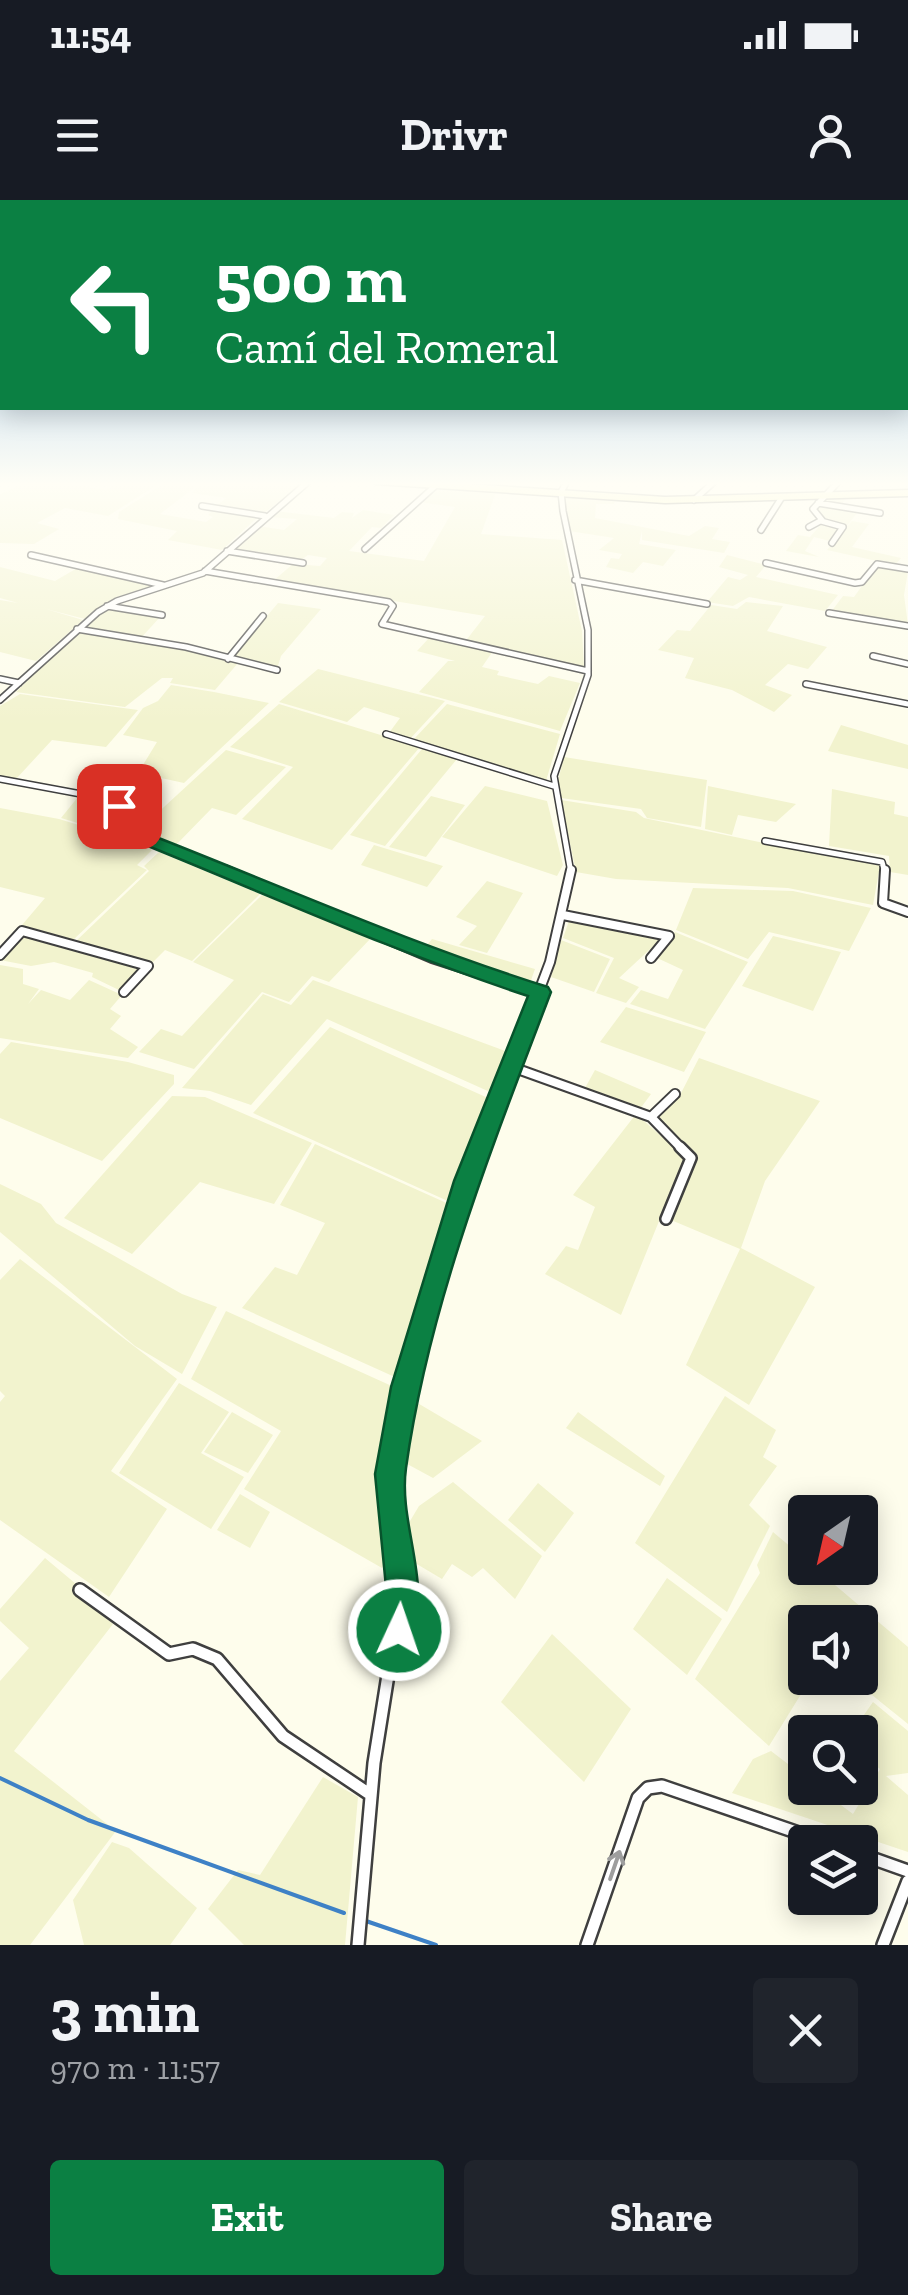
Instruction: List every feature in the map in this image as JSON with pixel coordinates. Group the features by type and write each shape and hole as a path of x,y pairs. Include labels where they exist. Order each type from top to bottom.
{"street":[{"path":"63,562 168,586"},
{"path":"0,700 107,606 206,572 215,562"},
{"path":"358,1945 371,1796 402,1587 390,1474 397,1423 419,1333 467,1181 540,992 571,873 554,786 588,670 588,630 572,562"},
{"path":"766,563 855,583 862,582 877,564 908,569"},
{"path":"206,572 389,602 393,606 382,624 588,670"},
{"path":"575,580 708,604"},
{"path":"107,606 162,615"},
{"path":"829,613 908,626"},
{"path":"228,659 263,616"},
{"path":"77,629 277,670"},
{"path":"872,656 908,664"},
{"path":"0,680 19,683"},
{"path":"806,684 908,704"},
{"path":"386,734 554,786"},
{"path":"0,779 108,799 119,806 130,828 150,840 353,921 432,958 540,992"},
{"path":"765,841 871,857 886,869 882,903 908,912"},
{"path":"563,914 669,936 650,958"},
{"path":"0,955 22,931 148,966 124,992"},
{"path":"512,1067 651,1117 692,1158 666,1219"},
{"path":"651,1117 675,1094"},
{"path":"80,1590 169,1654 193,1648 217,1660 283,1736 371,1796"},
{"path":"587,1945 638,1798 648,1788 662,1786 788,1829"},
{"path":"878,1860 908,1871"},
{"path":"883,1945 908,1881"}],"green space":[{"path":"323,562 567,562 582,631 584,668 464,643 485,616 273,581 293,564 320,566"},
{"path":"609,562 643,562 633,573 606,567"},
{"path":"722,562 756,562 766,565 756,577 838,595 825,611 749,597 733,606 707,602 728,577 740,580 748,575 719,567"},
{"path":"877,565 908,571 904,595 908,625 831,612 843,596 854,597"},
{"path":"0,567 55,581 79,567 158,585 116,597 85,619 46,609 83,620 36,661 0,652 0,600 18,603 0,598"},
{"path":"746,602 783,606 767,631 827,647 808,669 788,664 765,685 792,695 774,712 732,690 685,678 694,658 658,650 677,630 690,631 711,605 737,609"},
{"path":"278,603 321,609 281,656 277,669 231,659"},
{"path":"108,608 161,616 140,639 83,628"},
{"path":"78,632 186,649 238,663 215,690 170,683 173,678 162,678 125,707 16,692"},
{"path":"429,638 493,651 482,667 499,671 497,675 538,684 549,676 580,683 560,731 419,692 448,661 455,661 417,651"},
{"path":"318,669 445,701 409,740 389,733 400,718 364,707 347,722 279,702"},
{"path":"171,685 269,703 184,783 138,773 157,742 123,735 143,708 158,701"},
{"path":"20,694 138,710 106,747 52,740 16,779 0,776 0,706"},
{"path":"279,704 420,747 332,850 242,819 293,767 230,747"},
{"path":"447,704 560,734 546,781 414,739"},
{"path":"841,725 908,745 908,769 828,751"},
{"path":"422,749 457,759 385,846 350,835"},
{"path":"226,750 286,767 236,815 212,808 174,847 140,829"},
{"path":"564,757 707,780 701,827 647,818 641,809 561,798 558,781"},
{"path":"485,786 547,801 563,865 557,876 442,837"},
{"path":"708,786 796,804 776,822 738,815 732,835 705,829"},
{"path":"832,789 895,802 894,814 908,817 908,875 890,872 889,856 829,846"},
{"path":"431,796 465,805 426,857 389,847"},
{"path":"78,797 109,807 131,839 61,818"},
{"path":"561,800 636,812 644,818 826,856 837,853 868,859 880,866 873,905 788,888 616,879 576,872"},
{"path":"0,808 59,819 144,845 152,850 137,865 147,870 73,940 22,925 45,898 0,887"},
{"path":"374,845 443,866 427,887 361,865"},
{"path":"159,852 260,894 192,961 165,950 151,964 74,943 149,871 144,866"},
{"path":"487,881 523,893 487,953 459,945 477,926 456,917"},
{"path":"693,888 793,891 871,908 849,951 769,932 748,959 676,930"},
{"path":"262,895 372,937 329,982 312,976 289,1002 262,992 194,1069 139,1052 161,1029 182,1036 234,980 193,962"},
{"path":"569,921 660,940 619,978 639,987 626,1003 596,993 614,958 563,938"},
{"path":"675,932 748,962 705,1029 630,1004 641,990 668,999 683,970 655,957"},
{"path":"24,934 142,968 121,991 92,977 93,973 54,962 31,966 0,960"},
{"path":"773,936 841,952 813,1011 742,986"},
{"path":"432,939 535,969 529,986 423,950"},
{"path":"561,940 610,959 594,992 551,977"},
{"path":"0,965 23,969 23,984 39,989 28,1004 41,990 70,1000 89,980 122,995 110,1009 121,1016 110,1029 138,1047 128,1058 0,1038"},
{"path":"313,980 508,1052 490,1092 327,1019 251,1105 210,1091 182,1088 263,994 291,1005"},
{"path":"626,1007 706,1032 684,1072 600,1042"},
{"path":"330,1027 488,1098 450,1202 253,1113"},
{"path":"11,1042 128,1062 174,1075 174,1084 102,1161 0,1118 0,1054"},
{"path":"699,1058 820,1101 765,1181 741,1248 815,1287 749,1405 686,1365 740,1249 671,1220 698,1157 657,1117 679,1097"},
{"path":"595,1070 651,1094 640,1109 585,1088"},
{"path":"172,1096 205,1097 312,1143 274,1204 200,1182 132,1254 64,1218"},
{"path":"636,1114 685,1157 621,1315 545,1274 566,1246 578,1250 595,1207 573,1195"},
{"path":"315,1144 451,1205 397,1378 242,1308 275,1267 297,1275 325,1223 280,1205"},
{"path":"0,1184 41,1204 56,1223 182,1294 217,1307 182,1374 135,1346 0,1232"},
{"path":"20,1259 177,1379 111,1471 167,1509 109,1597 0,1520 0,1402 5,1396 0,1391 0,1280"},
{"path":"226,1311 394,1387 383,1444 379,1507 390,1553 382,1568 244,1489 281,1431 191,1379"},
{"path":"179,1383 229,1412 201,1453 244,1477 211,1529 119,1473"},
{"path":"725,1396 776,1430 763,1457 777,1466 749,1505 770,1526 727,1612 635,1543"},
{"path":"409,1398 482,1441 433,1478 398,1459"},
{"path":"232,1412 273,1435 248,1473 204,1452"},
{"path":"578,1412 665,1476 660,1486 566,1428"},
{"path":"453,1482 542,1556 515,1599 483,1568 472,1577 452,1564 442,1579 410,1560 406,1532 410,1521 419,1506"},
{"path":"538,1483 574,1513 545,1552 508,1520"},
{"path":"240,1494 270,1512 250,1548 217,1530"},
{"path":"773,1532 788,1545 788,1585 835,1585 859,1605 788,1605 788,1695 800,1695 769,1746 695,1679 760,1573 757,1565"},
{"path":"45,1558 76,1584 75,1593 113,1624 14,1751 116,1831 30,1945 0,1945 0,1681 29,1648 0,1621 0,1609"},
{"path":"667,1578 722,1619 687,1675 633,1629"},
{"path":"878,1622 908,1647 908,1724 872,1695 878,1695"},
{"path":"552,1634 631,1709 584,1782 501,1702"},
{"path":"873,1702 908,1731 908,1773 886,1776 908,1795 908,1852 878,1842 878,1825 827,1825 732,1793 753,1759 771,1751 788,1764 788,1805 841,1805 853,1814 858,1805 878,1805 878,1715 864,1715"},
{"path":"323,1777 358,1797 345,1945 244,1945 208,1909 238,1870 260,1875"},
{"path":"112,1842 129,1848 197,1908 170,1945 84,1945 73,1900"}],"waterway":[{"path":"0,1778 88,1820 344,1913"},
{"path":"366,1921 436,1945"}],"route":[{"path":"119,806 130,828 150,840 394,938 432,958 540,992 467,1181 419,1333 397,1423 390,1474 402,1587 399,1630"}]}
